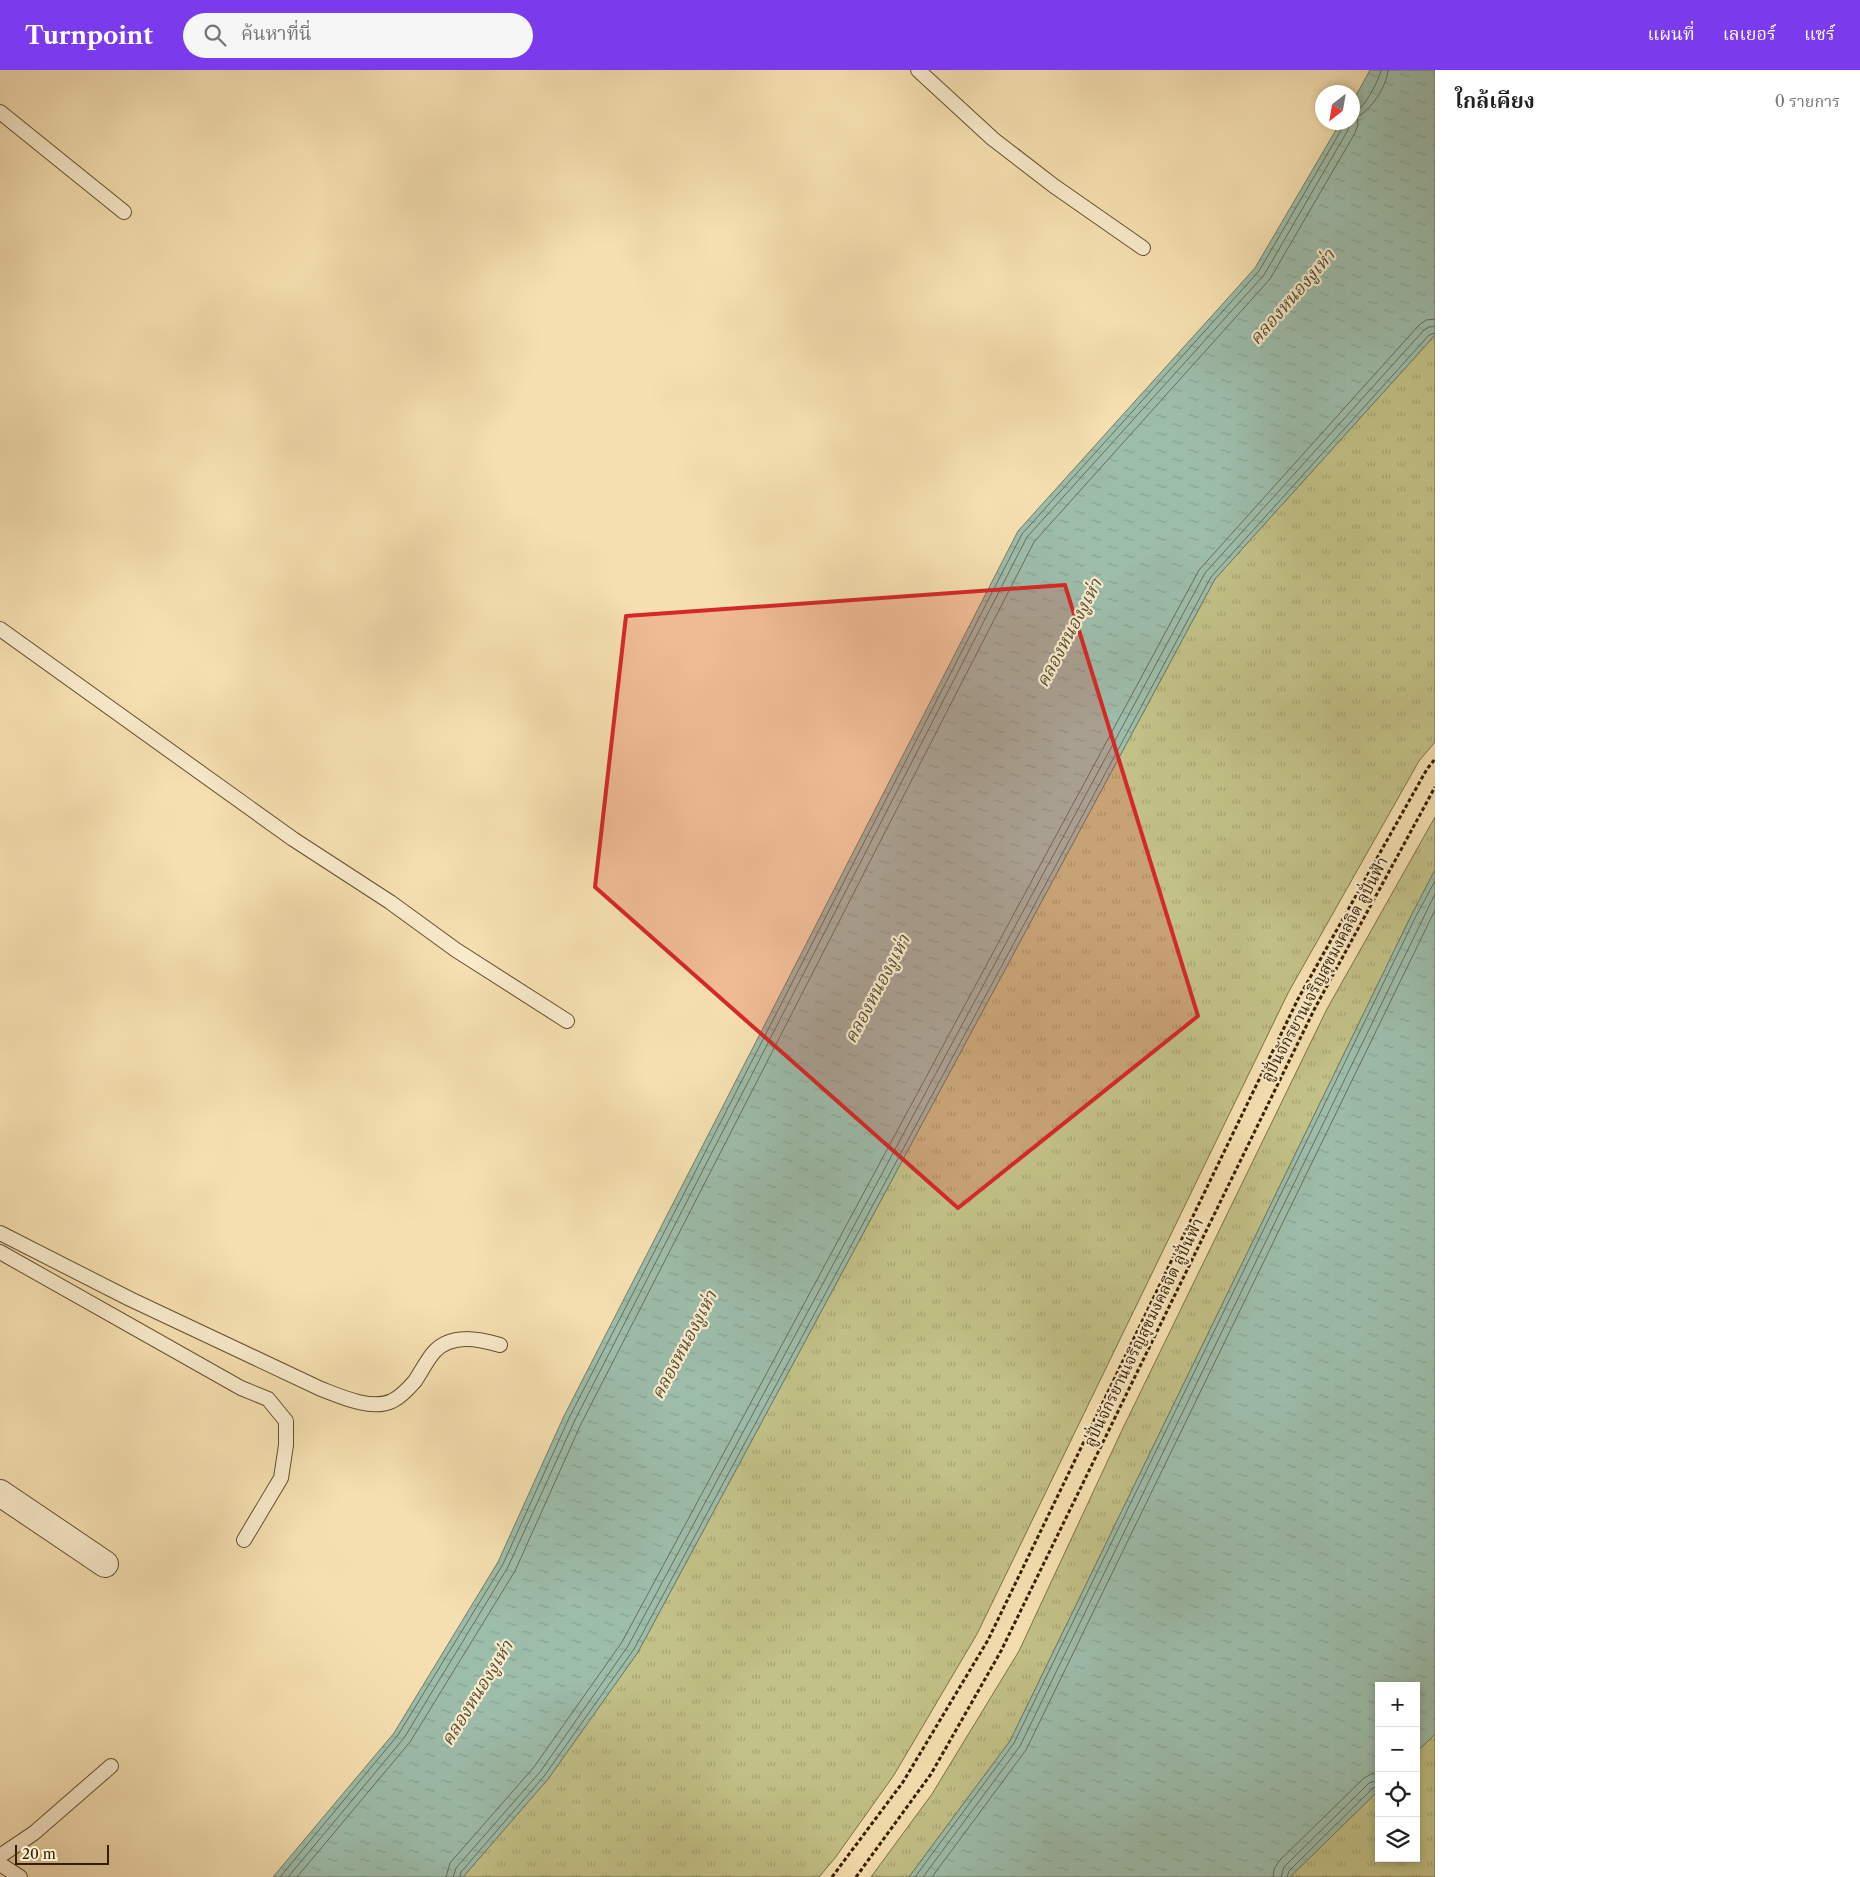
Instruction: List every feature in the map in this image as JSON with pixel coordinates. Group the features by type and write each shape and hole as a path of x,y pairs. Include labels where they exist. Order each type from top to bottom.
{"street":[{"path":"0,1493 105,1564"}],"lane":[{"path":"918,70 1001,145 1054,186 1143,248"},
{"path":"0,112 124,212"},
{"path":"0,628 293,839 390,902 456,950 567,1022"},
{"path":"0,1233 130,1299 321,1389 343,1398 360,1402 391,1402 408,1390 434,1352 442,1345 463,1339 483,1340 500,1345"},
{"path":"0,1252 241,1388 268,1399 286,1421 286,1445 281,1478 244,1540"},
{"path":"0,1856 34,1833 111,1766"},
{"path":"0,1864 20,1877"}],"path":[{"path":"832,1877 903,1782 988,1640 1298,998 1427,769 1435,759"},
{"name":"ลู่ปั่นจักรยานเจริญสุขมงคลจิต ลู่ปั่นฟ้า","path":"856,1877 932,1774 1001,1651 1315,1008 1435,788"}],"highlighted area":[{"path":"1065,585 1198,1016 958,1208 595,887 626,616"}],"green space":[{"path":"1435,335 1435,742 1419,761 1288,993 977,1634 894,1775 835,1858 819,1877 463,1877 548,1779 638,1652 1215,579"},
{"path":"1435,817 1435,870 1010,1741 909,1877 871,1877 932,1794 1019,1651 1123,1428 1327,1009"},
{"path":"1435,1734 1435,1877 1290,1877 1375,1794 1375,1862 1420,1862 1420,1749"}],"water":[{"name":"คลองหนองงูเห่า","path":"1370,70 1435,70 1435,335 1215,579 638,1652 548,1779 463,1877 273,1877 394,1733 498,1562 564,1416 1018,531 1255,268 1336,130 1360,130 1360,88"},
{"path":"1435,870 1435,1734 1420,1749 1420,1682 1375,1682 1375,1794 1290,1877 909,1877 1010,1741"}]}
